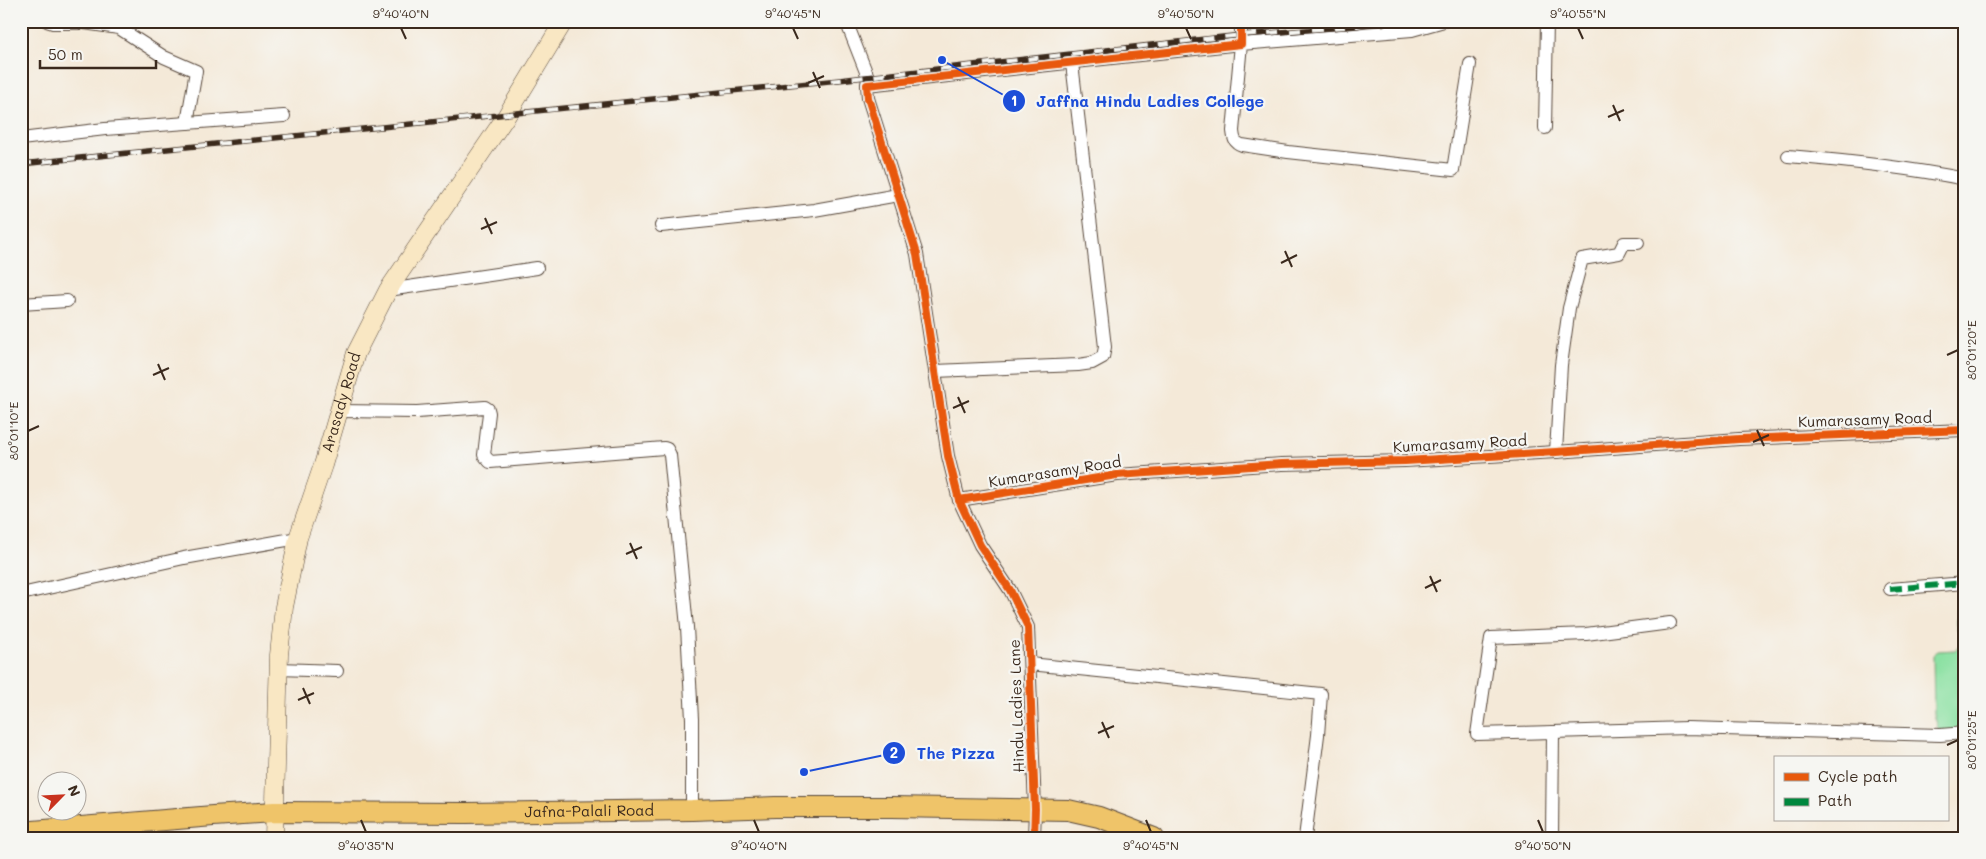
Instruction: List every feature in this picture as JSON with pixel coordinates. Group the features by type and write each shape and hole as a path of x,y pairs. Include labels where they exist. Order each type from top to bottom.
{"main road":[{"name":"Arasady Road","path":"274,838 279,669 284,607 298,538 323,465 356,353 388,290 507,115 564,21"},
{"name":"Jafna-Palali Road","path":"21,832 274,812 456,813 775,807 1068,810 1099,817 1154,838"}],"street":[{"path":"47,21 53,23 84,23 119,28 164,57 196,70 187,123"},
{"name":"Hindu Ladies Lane","path":"846,21 868,77 866,85 868,98 917,254 948,456 959,500 980,545 1010,590 1028,627 1035,809 1034,838"},
{"path":"1241,21 1241,44 1233,131 1236,143 1288,152 1453,170 1470,64"},
{"path":"866,85 1241,44 1412,30 1444,21"},
{"path":"1545,128 1547,21"},
{"path":"934,371 1078,365 1103,357 1105,347 1072,63"},
{"path":"21,138 284,116"},
{"path":"1788,156 1856,162 1965,179"},
{"path":"661,226 814,210 898,195"},
{"path":"1556,452 1561,365 1570,308 1582,259 1619,253 1624,243 1638,243"},
{"path":"388,290 537,268"},
{"path":"21,304 67,301"},
{"path":"339,411 417,412 488,409 484,455 490,462 664,448 667,450 670,455 687,627 692,720 692,810"},
{"name":"Kumarasamy Road","path":"959,500 1117,475 1282,464 1405,461 1739,439 1965,430"},
{"path":"21,594 184,558 298,538"},
{"path":"1890,589 1965,582"},
{"path":"1670,623 1586,634 1491,638 1477,734 1687,728 1940,735 1965,733"},
{"path":"1030,664 1321,694 1318,735 1305,838"},
{"path":"279,669 337,671"},
{"path":"1552,838 1553,732"}],"green space":[{"path":"1957,583 1965,583 1965,733 1940,735 1934,714 1933,655 1938,651 1955,650 1961,645 1961,637 1957,628"}],"railway":[{"path":"21,164 839,80 1241,35 1357,26 1376,21"}],"marked path":[{"path":"1890,589 1965,583"}],"cycle path":[{"path":"1034,838 1035,809 1028,627 1010,590 980,545 959,500 948,456 917,254 868,98 867,85 1241,44 1241,21"},
{"path":"959,500 1117,475 1282,464 1405,461 1739,439 1965,430"}],"place":[{"name":"Jaffna Hindu Ladies College","path":"942,60"},
{"name":"The Pizza","path":"804,772"}]}
